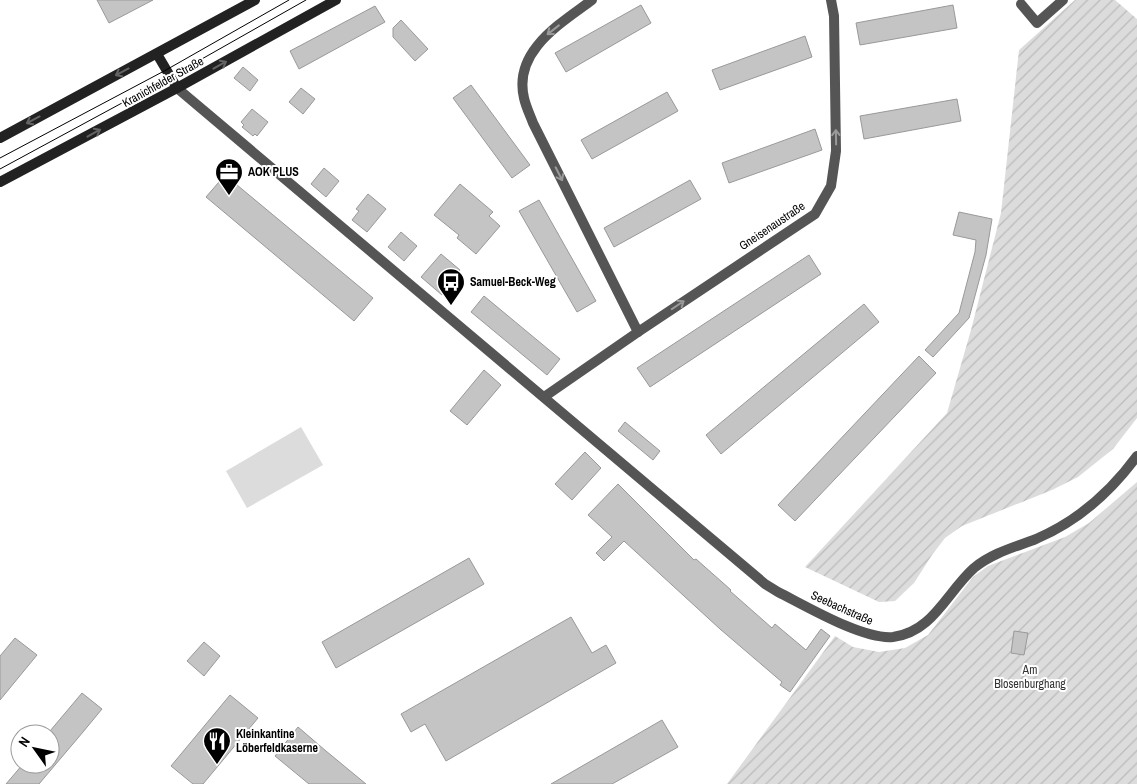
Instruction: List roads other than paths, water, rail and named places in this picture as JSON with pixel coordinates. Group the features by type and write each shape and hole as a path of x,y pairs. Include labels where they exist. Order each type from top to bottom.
{"main road":[{"path":"0,138 255,0"},
{"name":"Kranichfelder Straße","path":"0,182 177,88 336,0"},
{"path":"157,54 177,88"}],"street":[{"path":"592,0 544,37 533,50 525,65 522,77 524,97 533,123 638,332"},
{"name":"Gneisenaustraße","path":"544,397 815,214 830,186 836,151 834,16 831,0"},
{"path":"1021,4 1037,22 1063,0"},
{"path":"177,88 544,397"},
{"name":"Seebachstraße","path":"544,397 765,584 858,631 889,637 902,635 920,627 936,613 962,580 976,566 999,553 1035,539 1070,522 1104,495 1137,456"}],"tram line":[{"path":"0,158 166,70 289,0"},
{"path":"0,169 170,77 306,0"}],"place":[{"name":"AOK PLUS","path":"229,196"},
{"name":"Samuel-Beck-Weg","path":"451,306"},
{"name":"Kleinkantine Löberfeldkaserne","path":"217,765"}],"park label":[{"name":"Am Blosenburghang","path":"1030,677"}]}
